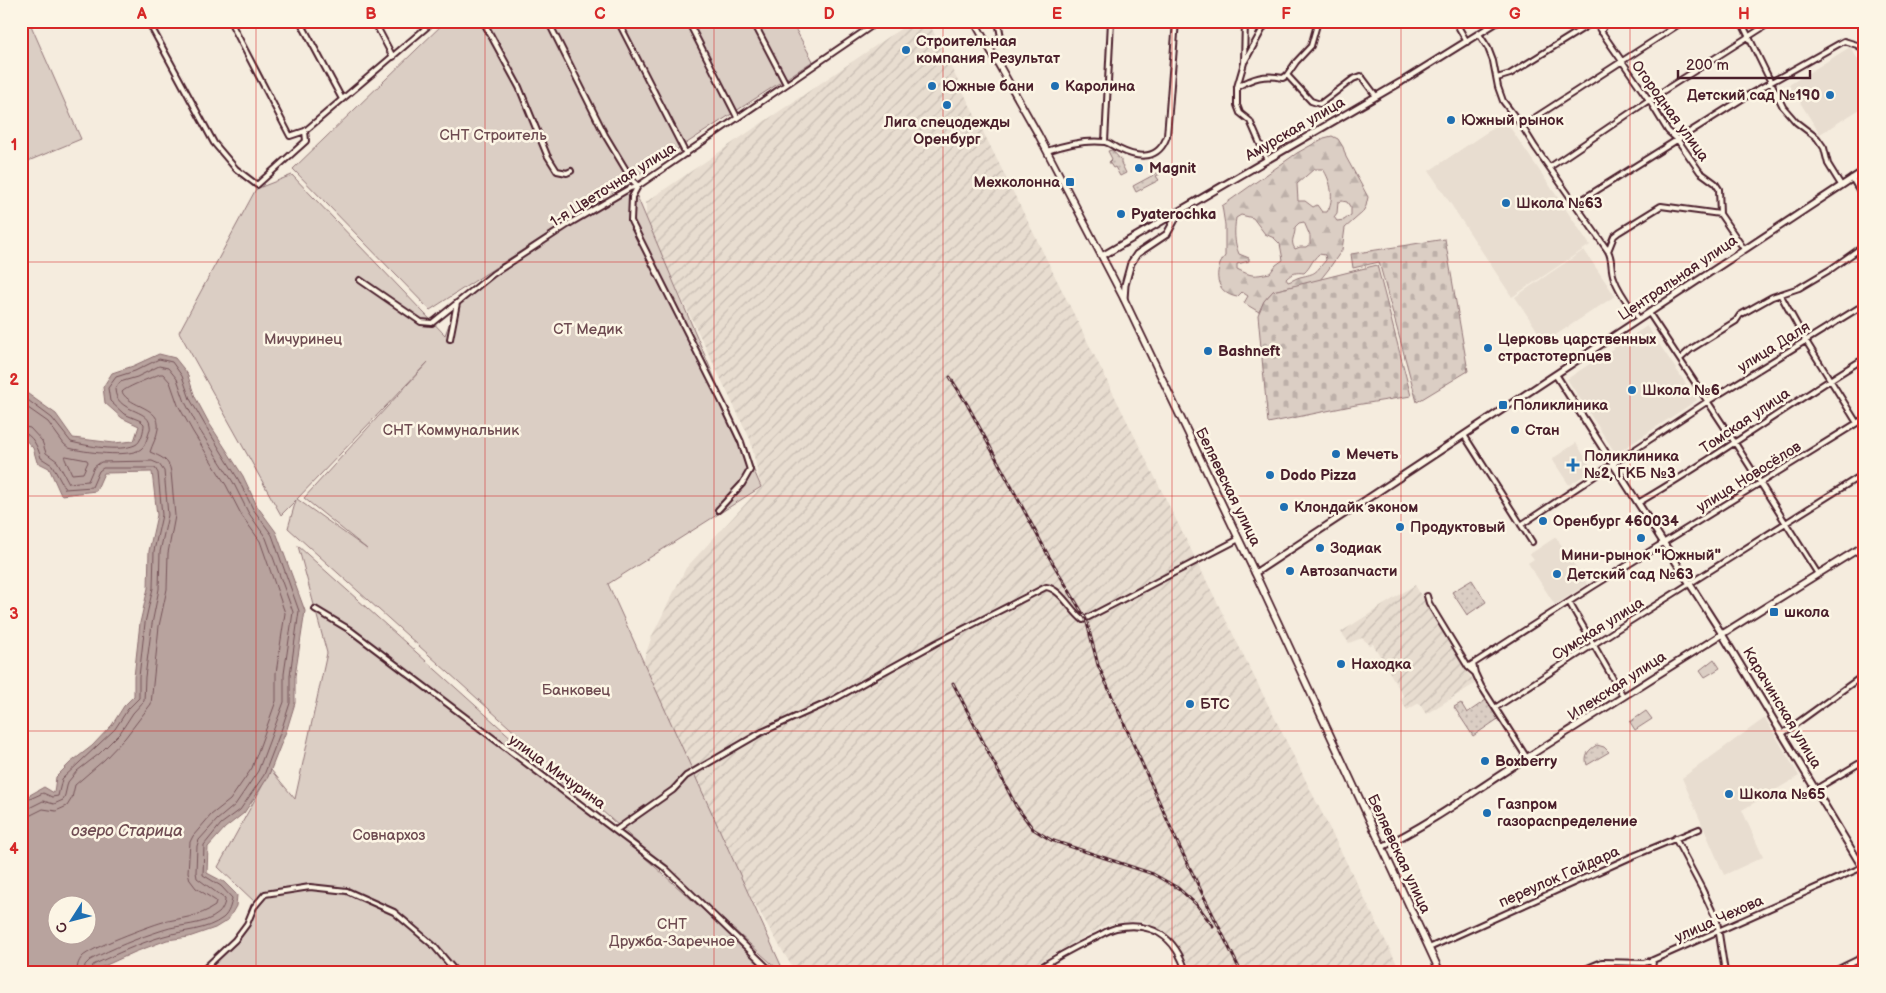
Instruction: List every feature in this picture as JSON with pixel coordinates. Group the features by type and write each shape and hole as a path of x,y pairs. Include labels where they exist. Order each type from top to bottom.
{"main road":[{"name":"Беляевская улица","path":"974,21 1047,151 1124,299 1255,573 1440,972"}],"street":[{"path":"148,21 214,143 236,169 256,185 306,141 305,131"},
{"path":"230,21 290,136 305,131 434,21"},
{"path":"300,21 342,99"},
{"path":"374,21 393,57"},
{"path":"483,21 519,87 548,155 558,171 567,173 571,171"},
{"path":"548,21 605,135 632,180 638,186 632,197 631,221 741,442 750,470 742,484 718,510"},
{"path":"618,21 686,154"},
{"path":"688,21 737,117"},
{"path":"753,21 786,84"},
{"name":"1-я Цветочная улица","path":"360,280 421,322 432,323 493,274 572,222 630,188 638,186 879,21"},
{"path":"987,46 1001,37 998,21"},
{"path":"1105,142 1111,21"},
{"path":"1047,151 1065,144 1105,142 1140,156 1157,152 1164,144 1167,136 1176,21"},
{"path":"1244,63 1245,21"},
{"path":"1267,21 1244,63 1235,95 1240,112 1250,121 1267,160"},
{"path":"1237,87 1257,77 1268,75 1283,78 1287,75 1311,46 1318,21"},
{"path":"1455,21 1467,42"},
{"name":"Амурская улица","path":"1102,256 1376,96 1499,21"},
{"path":"1497,78 1510,74 1595,21"},
{"name":"Огородная улица","path":"1595,21 1649,100 1664,126 1677,139 1700,172 1715,183 1719,189 1720,214"},
{"path":"1601,32 1607,21"},
{"path":"1522,126 1684,21"},
{"path":"1741,21 1784,107 1796,122 1817,138 1824,148 1828,164 1841,185"},
{"path":"1550,167 1649,100 1773,21"},
{"path":"1479,34 1493,61 1503,101 1608,251 1613,264 1613,276 1620,293 1639,319"},
{"path":"1575,204 1677,139 1844,40 1865,50"},
{"path":"1287,75 1311,101 1320,104 1353,79 1361,76 1376,96"},
{"name":"Центральная улица","path":"1255,573 1865,170"},
{"path":"1852,178 1865,200"},
{"path":"1608,251 1614,236 1618,232 1661,206 1720,214 1744,249"},
{"path":"1124,299 1125,285 1131,263 1137,254 1166,234 1181,210"},
{"path":"1680,359 1691,349 1736,321 1740,315 1780,294 1799,288 1831,270 1865,245"},
{"path":"1780,294 1806,341 1857,423"},
{"path":"450,339 458,301"},
{"name":"улица Даля","path":"1521,525 1708,402 1865,304"},
{"path":"1649,313 1761,482 1818,574"},
{"name":"Томская улица","path":"1638,503 1735,443 1830,379 1865,358"},
{"name":"Карачинская улица","path":"1556,375 1722,634 1864,869"},
{"name":"улица Новосёлов","path":"1468,667 1865,418"},
{"path":"1464,435 1532,542"},
{"name":"Сумская улица","path":"1496,708 1785,522 1865,473"},
{"path":"616,830 673,790 686,776 762,732 829,702 936,643 1046,587 1056,592 1077,616 1083,620 1239,539"},
{"name":"Илекская улица","path":"1382,847 1397,840 1865,545"},
{"path":"1427,596 1429,603 1468,667 1475,673 1528,758"},
{"path":"1569,602 1624,696"},
{"name":"улица Мичурина","path":"315,609 350,630 666,869 772,972"},
{"path":"1473,664 1475,673"},
{"path":"1782,734 1865,674"},
{"path":"1816,789 1865,760"},
{"name":"переулок Гайдара","path":"1430,948 1699,829"},
{"path":"1675,838 1717,921 1725,972"},
{"name":"улица Чехова","path":"1578,972 1602,962 1644,963 1653,960 1864,869"},
{"path":"201,972 235,940 247,924 254,907 265,894 310,887 347,891 394,912 434,946 456,972"},
{"path":"1033,972 1067,951 1114,928 1142,927 1153,929 1172,943 1179,952 1186,972"},
{"path":"1832,972 1865,956"},
{"path":"1652,972 1653,960"}],"shaded area":[{"path":"912,21 928,21 1401,972 1195,972 1168,934 1143,921 1109,923 1022,972 795,972 632,694 652,636 686,568 761,487 750,439 646,225 646,202"},
{"name":"Детский сад №190","path":"1850,47 1865,70 1865,106 1820,134 1789,85"},
{"name":"Школа №63","path":"1505,120 1590,245 1512,297 1429,171"},
{"path":"1584,250 1615,296 1545,342 1515,297"},
{"name":"Школа №6","path":"1647,326 1697,400 1616,454 1567,379"},
{"name":"Поликлиника №2, ГКБ №3","path":"1576,443 1593,470 1569,485 1552,459"},
{"name":"Детский сад №63","path":"1556,537 1587,584 1555,605 1528,563 1534,559 1530,554"},
{"path":"1415,585 1466,671 1476,683 1426,714 1419,703 1407,710 1401,700 1404,697 1373,644 1370,645 1362,638 1349,643 1341,632"},
{"name":"Школа №65","path":"1765,718 1799,776 1742,810 1763,857 1724,875 1682,778"}],"green space":[{"path":"21,21 29,21 81,139 21,164"},
{"path":"446,21 791,21 813,61 630,180 761,487 608,584 784,972 781,972 288,528 296,500 281,515 179,332 256,189 292,175 445,335 458,301 582,216 581,212 430,310 293,169","holes":["428,362 304,498 367,549 297,499"]},
{"path":"1332,136 1338,139 1343,147 1346,157 1368,197 1366,206 1362,213 1345,228 1342,250 1320,280 1273,291 1264,301 1259,312 1244,303 1248,296 1242,292 1237,297 1230,295 1224,291 1218,281 1219,268 1225,256 1225,225 1222,206 1297,153 1324,138","holes":["1314,169 1323,169 1331,190 1331,201 1327,212 1322,212 1317,205 1313,207 1305,201 1298,201 1297,184","1338,202 1347,202 1351,208 1351,215 1344,220 1337,221 1334,217 1337,213","1241,215 1253,218 1265,234 1274,238 1280,244 1283,260 1270,273 1260,275 1253,275 1237,269 1237,264 1249,261 1249,258 1239,254 1235,241 1236,218","1304,222 1310,236 1310,244 1306,247 1295,249 1293,240 1295,227 1299,223","1319,254 1325,255 1326,260 1310,275 1298,277 1288,282 1286,279 1292,274 1304,273"]},
{"path":"1112,150 1121,160 1126,173 1120,176 1115,167 1113,168 1109,162 1112,159 1108,151"},
{"path":"1159,172 1160,174 1156,176 1159,180 1136,192 1133,186"},
{"path":"1445,239 1468,371 1417,402 1379,262 1353,268 1351,254"},
{"path":"1377,265 1411,396 1268,423 1258,315 1264,301 1273,291"},
{"path":"298,546 772,972 198,972 249,926 258,905 218,867 271,770 295,799 327,653"},
{"path":"1472,580 1486,602 1467,615 1452,592"},
{"path":"1714,659 1720,668 1705,677 1700,670"},
{"path":"1486,700 1498,719 1473,736 1454,707 1461,703 1467,713"},
{"path":"1646,711 1652,719 1635,730 1630,722"},
{"path":"1597,745 1604,747 1609,752 1587,765 1586,758 1588,753"}],"water":[{"name":"озеро Старица","path":"159,354 175,358 187,373 195,397 209,423 243,476 257,506 276,532 305,611 295,676 295,703 268,777 244,813 225,828 208,847 207,873 224,882 237,895 236,906 228,920 215,928 189,937 167,940 135,952 91,972 21,972 21,800 44,787 54,793 56,777 92,746 112,725 124,706 134,696 134,677 140,623 148,588 149,551 157,515 152,472 104,473 96,491 61,495 49,468 37,462 33,448 21,435 21,389 56,414 73,438 114,443 134,441 139,426 122,418 105,403 103,387 112,373"}],"railway":[{"path":"950,377 967,404 1048,555 1086,619 1098,665 1178,844 1241,972"},
{"path":"953,683 1016,806 1033,829 1051,840 1153,874 1178,888 1197,905 1213,926"}],"place":[{"name":"Строительная компания Результат","path":"906,50"},
{"name":"Южные бани","path":"932,86"},
{"name":"Каролина","path":"1055,86"},
{"name":"Детский сад №190","path":"1830,95"},
{"name":"Лига спецодежды Оренбург","path":"947,105"},
{"name":"Южный рынок","path":"1451,120"},
{"name":"Magnit","path":"1139,168"},
{"name":"Мехколонна","path":"1070,182"},
{"name":"Школа №63","path":"1506,203"},
{"name":"Pyaterochka","path":"1121,214"},
{"name":"Церковь царственных страстотерпцев","path":"1488,348"},
{"name":"Bashneft","path":"1208,351"},
{"name":"Школа №6","path":"1632,390"},
{"name":"Поликлиника","path":"1503,405"},
{"name":"Стан","path":"1515,430"},
{"name":"Мечеть","path":"1336,454"},
{"name":"Поликлиника №2, ГКБ №3","path":"1573,465"},
{"name":"Dodo Pizza","path":"1270,475"},
{"name":"Клондайк эконом","path":"1284,507"},
{"name":"Оренбург 460034","path":"1543,521"},
{"name":"Продуктовый","path":"1400,527"},
{"name":"Мини-рынок \"Южный\"","path":"1641,538"},
{"name":"Зодиак","path":"1320,548"},
{"name":"Автозапчасти","path":"1290,571"},
{"name":"Детский сад №63","path":"1557,574"},
{"name":"школа","path":"1774,612"},
{"name":"Находка","path":"1341,664"},
{"name":"БТС","path":"1190,704"},
{"name":"Boxberry","path":"1485,761"},
{"name":"Школа №65","path":"1729,794"},
{"name":"Газпром газораспределение","path":"1487,813"}],"park label":[{"name":"СНТ Строитель","path":"493,135"},
{"name":"СТ Медик","path":"588,329"},
{"name":"Мичуринец","path":"303,339"},
{"name":"СНТ Коммунальник","path":"451,430"},
{"name":"Банковец","path":"576,690"},
{"name":"Совнархоз","path":"389,835"},
{"name":"СНТ Дружба-Заречное","path":"672,932"}]}
